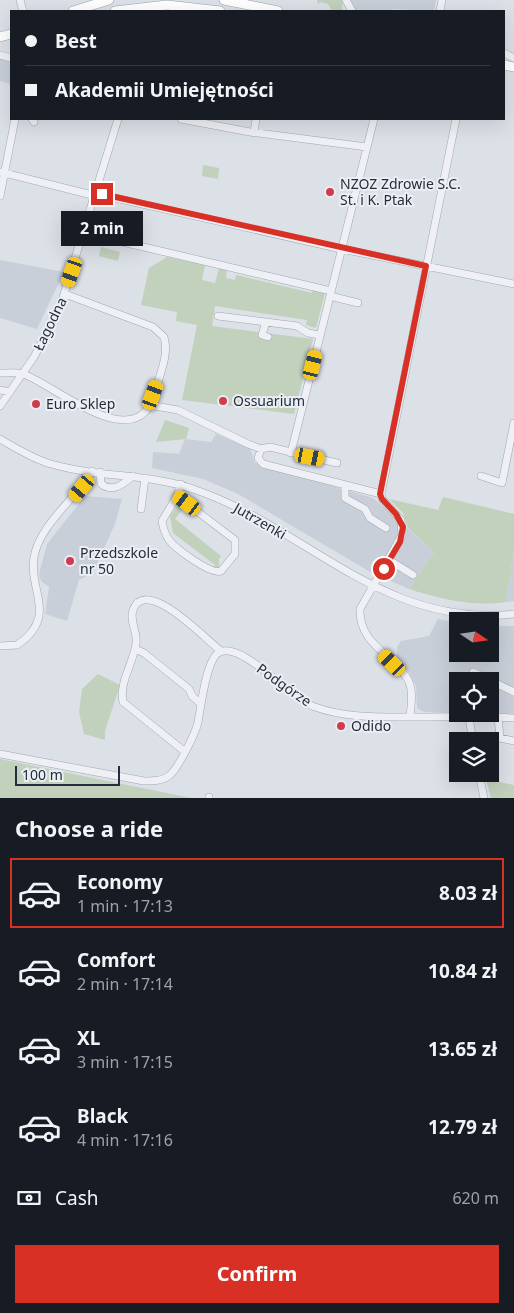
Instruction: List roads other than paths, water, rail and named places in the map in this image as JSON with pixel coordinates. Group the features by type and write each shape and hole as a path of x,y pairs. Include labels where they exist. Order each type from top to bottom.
{"main road":[{"path":"76,10 106,0"},
{"path":"226,1 273,10"},
{"path":"119,10 137,6 182,6 213,10"}],"street":[{"path":"440,10 442,0"},
{"path":"0,196 2,172 15,120"},
{"name":"Łagodna","path":"0,406 41,346 65,294 118,120"},
{"path":"186,120 254,133 367,147"},
{"path":"254,133 256,120"},
{"path":"291,453 374,120"},
{"path":"410,717 412,700 407,678 369,639 360,619 363,600 400,542 403,527 400,520 380,494 456,120"},
{"path":"2,172 96,196 111,196 341,249 514,284"},
{"path":"84,233 331,293 358,304"},
{"path":"0,373 23,374 78,406 96,413 132,418 140,416 149,405 166,353 166,345 159,330 65,294"},
{"path":"218,316 298,326 308,333 320,335"},
{"path":"266,322 262,335 268,336"},
{"path":"0,390 10,392"},
{"path":"149,405 178,410 230,437 261,449 270,447 337,462"},
{"path":"481,476 502,483 514,423"},
{"name":"Jutrzenki","path":"0,439 51,464 92,472 133,476 181,484 218,498 243,510 373,586 428,608 478,614 514,614"},
{"path":"261,449 258,458 262,464 346,487 380,494"},
{"path":"0,646 17,645 33,629 40,603 33,568 35,552 44,533 82,488 92,472"},
{"path":"100,472 102,484 111,488 117,488 133,476"},
{"path":"141,509 145,478"},
{"path":"177,496 235,540 235,554 221,571 212,572 169,540 162,521 177,496 181,484"},
{"path":"346,487 345,498 365,510 370,518 386,528"},
{"path":"389,560 413,575"},
{"name":"Podgórze","path":"184,751 124,702 121,693 137,637 132,612 136,603 144,599 156,600 174,612 221,651 240,654 297,697 323,710 341,715 449,718"},
{"path":"135,649 144,653 181,683 200,703"},
{"path":"0,754 144,781 165,778 178,765 198,723 200,703 212,661 216,654 221,651"},
{"path":"499,685 514,692"},
{"name":"Podgórze","path":"499,717 514,718"},
{"path":"498,722 500,738 514,741"},
{"path":"481,782 484,798"}],"place":[{"name":"NZOZ Zdrowie S.C. St. i K. Ptak","path":"330,192"},
{"name":"Ossuarium","path":"223,401"},
{"name":"Euro Sklep","path":"36,404"},
{"name":"Przedszkole nr 50","path":"70,561"},
{"name":"Odido","path":"341,726"}]}
